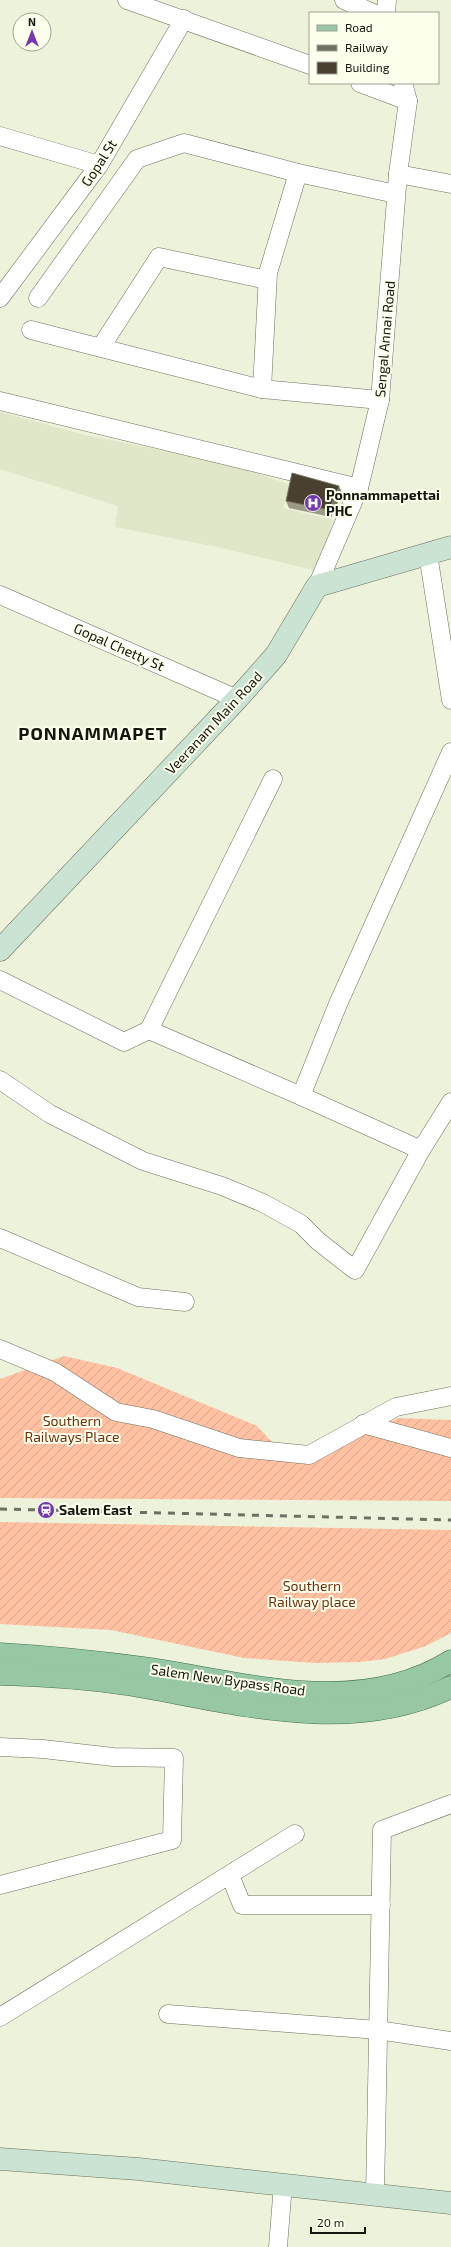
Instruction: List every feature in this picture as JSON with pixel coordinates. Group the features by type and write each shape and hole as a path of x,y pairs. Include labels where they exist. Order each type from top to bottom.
{"main road":[{"path":"317,586 451,547"},
{"name":"Veeranam Main Road","path":"0,950 237,699 276,655 317,586"},
{"name":"Salem New Bypass Road","path":"0,1654 102,1662 256,1687 326,1693 355,1692 386,1687 440,1668 451,1661"},
{"name":"Salem New Bypass Road","path":"0,1674 88,1679 289,1711 330,1713 371,1712 404,1706 451,1687"},
{"path":"0,2159 283,2184 451,2203"}],"street":[{"path":"127,0 184,18 309,65"},
{"path":"344,0 371,12"},
{"path":"386,12 387,0"},
{"name":"Gopal St","path":"0,298 99,165 184,18"},
{"path":"363,84 408,100"},
{"name":"Sengal Annai Road","path":"317,586 359,488 380,400 396,194 408,100 403,84"},
{"path":"0,136 99,165"},
{"path":"38,298 137,159 184,143 298,173 396,194"},
{"path":"262,389 268,273 298,173"},
{"path":"398,174 451,184"},
{"path":"101,348 159,257 267,280"},
{"path":"31,330 262,389 380,400"},
{"path":"0,401 359,488"},
{"path":"428,554 451,700"},
{"name":"Gopal Chetty St","path":"0,595 237,699"},
{"path":"301,1096 338,1004 451,752"},
{"path":"0,980 124,1042 149,1030 272,779"},
{"path":"149,1030 422,1150"},
{"path":"0,1080 50,1114 143,1161 222,1186 263,1203 301,1224 318,1241 355,1270 422,1150 451,1102"},
{"path":"0,1238 138,1297 185,1302"},
{"path":"0,1349 55,1372 116,1412 153,1419 239,1448 309,1455 396,1407 451,1396"},
{"path":"363,1424 451,1448"},
{"path":"0,1747 43,1749 113,1757 174,1758 172,1840 0,1885"},
{"path":"375,2194 382,1830 451,1804"},
{"path":"0,2017 295,1834"},
{"path":"230,1875 242,1904 381,1905"},
{"path":"168,2014 378,2030 451,2041"},
{"path":"278,2247 283,2184"}],"shaded area":[{"path":"0,412 85,435 226,463 291,485 283,508 333,520 318,571 222,548 115,527 118,506 0,469"}],"green space":[{"name":"Southern Railways Place","path":"64,1356 117,1368 257,1426 288,1459 354,1439 398,1418 451,1420 451,1501 0,1498 0,1379"},
{"name":"Southern Railway place","path":"0,1522 451,1530 451,1633 426,1646 385,1659 360,1662 315,1663 244,1658 111,1630 0,1624"}],"building":[{"path":"292,473 339,486 329,510 286,501"}],"railway":[{"path":"0,1509 451,1520"}],"place":[{"name":"Ponnammapettai PHC","path":"313,503"},
{"name":"Salem East","path":"46,1510"}],"district":[{"name":"PONNAMMAPET","path":"93,734"}]}
